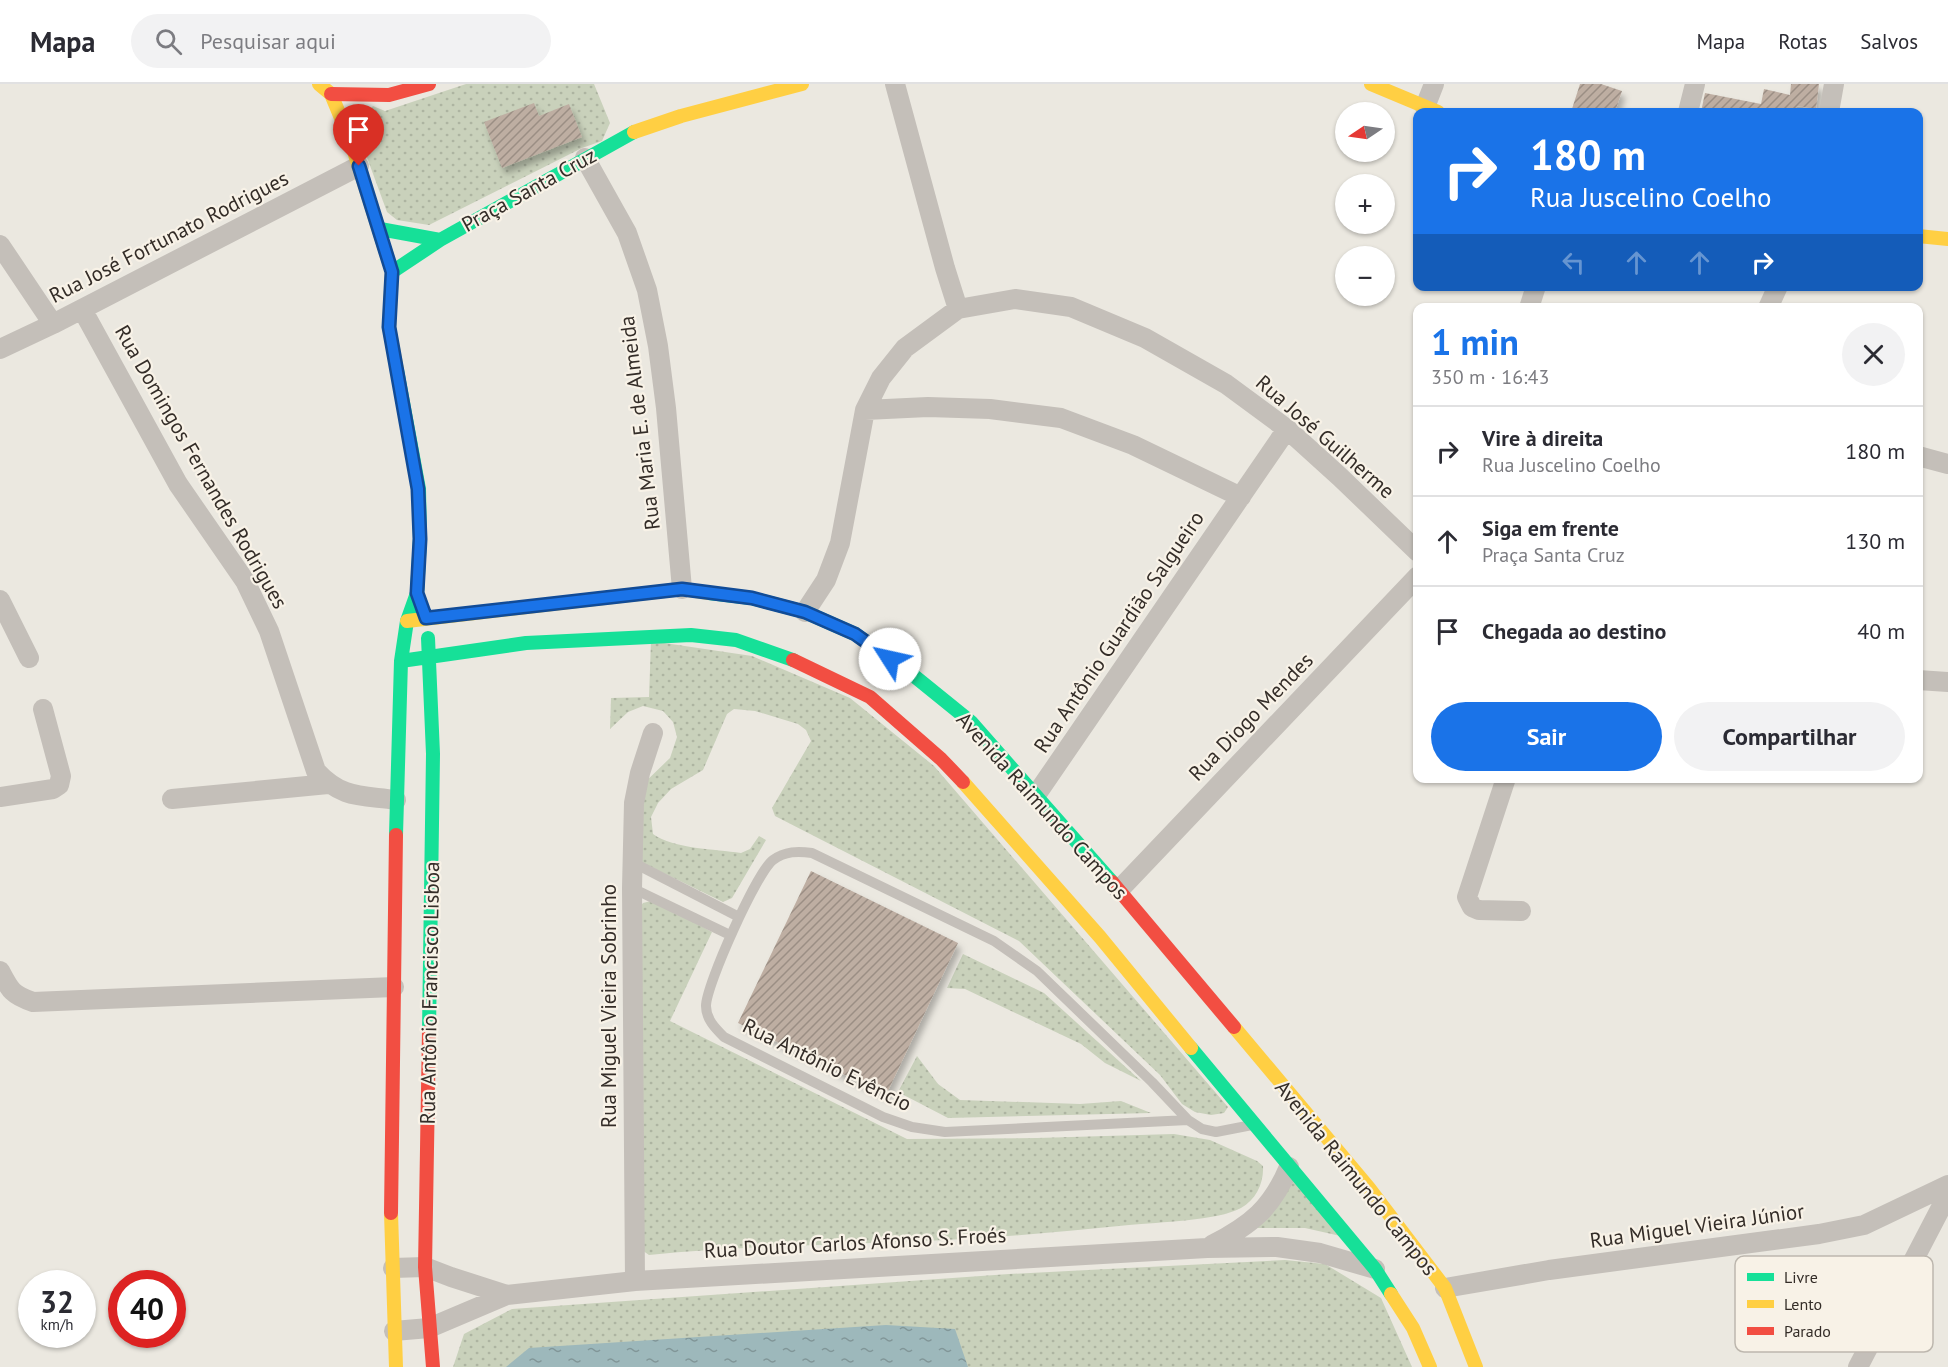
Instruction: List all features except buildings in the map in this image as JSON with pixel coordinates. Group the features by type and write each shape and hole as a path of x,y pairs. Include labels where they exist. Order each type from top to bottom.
{"main road":[{"path":"319,84 331,94 351,142 392,272 389,327 418,489 420,539 417,593"},
{"path":"331,94 388,95 429,84"},
{"path":"731,84 737,100"},
{"name":"Praça Santa Cruz","path":"392,272 440,240 628,134 737,100 802,84"},
{"path":"1371,84 1427,108"},
{"path":"366,111 388,95"},
{"path":"351,142 355,126"},
{"path":"380,229 440,240"},
{"path":"1923,236 1948,239"},
{"name":"Avenida Raimundo Campos","path":"407,621 648,598 682,589 752,598 805,612 855,634 908,671 971,722 1119,890 1318,1139 1369,1188 1445,1288 1476,1367"},
{"name":"Rua Antônio Francisco Lisboa","path":"417,593 426,618 434,754 425,1267 433,1367"},
{"name":"Rua Antônio Francisco Lisboa","path":"396,1367 391,1216 396,800 401,661 407,621 417,593"},
{"name":"Avenida Raimundo Campos","path":"401,661 526,643 646,631 736,640 804,663 870,697 941,759 993,814 1100,936 1254,1124 1290,1163 1376,1269 1413,1328 1430,1367"}],"street":[{"path":"895,84 958,309"},
{"path":"1432,108 1434,84"},
{"path":"1689,108 1695,84"},
{"path":"1830,108 1834,84"},
{"name":"Rua Maria E. de Almeida","path":"585,158 627,232 647,290 658,346 666,408 682,589"},
{"name":"Rua José Fortunato Rodrigues","path":"0,349 359,166"},
{"path":"0,244 53,324"},
{"name":"Rua José Guilherme","path":"805,612 826,580 840,543 865,410 881,378 905,348 958,309 1016,299 1071,307 1145,338 1226,384 1287,429 1413,547"},
{"name":"Rua Domingos Fernandes Rodrigues","path":"82,309 178,484 245,581 269,631 316,771 328,784"},
{"name":"Rua Antônio Guardião Salgueiro","path":"865,410 959,408 1061,418 1133,445 1241,497"},
{"name":"Rua Antônio Guardião Salgueiro","path":"1036,795 1287,429"},
{"path":"1923,457 1948,464"},
{"name":"Rua Diogo Mendes","path":"1119,890 1413,581"},
{"path":"0,600 29,658"},
{"path":"1923,680 1948,682"},
{"path":"0,797 53,789 59,784 61,776 43,709"},
{"name":"Rua Miguel Vieira Sobrinho","path":"635,1281 632,862 634,803 640,773 653,734"},
{"path":"1504,783 1467,897 1472,907 1479,910 1521,911"},
{"path":"172,799 328,784 344,793 396,800"},
{"path":"0,971 7,985 17,997 33,1002 394,987"},
{"path":"1207,1248 1239,1231 1273,1200 1290,1163"},
{"name":"Rua Miguel Vieira Júnior","path":"1445,1288 1549,1270 1819,1234 1864,1225 1948,1185"},
{"path":"1916,1256 1948,1194"},
{"name":"Rua Doutor Carlos Afonso S. Froés","path":"507,1295 635,1281 1207,1248 1277,1247 1320,1253 1376,1269"},
{"path":"393,1268 425,1267 507,1295"},
{"path":"394,1331 429,1329 507,1295"},
{"path":"1858,1367 1866,1352"}],"lane":[{"name":"Rua Antônio Evêncio","path":"1188,1120 945,1132 912,1127 883,1117 724,1037 711,1024 706,1007 709,990 730,935 771,862 786,853 812,853 994,941 1037,971 1188,1120 1202,1129 1231,1130 1254,1124"},
{"path":"632,862 739,917"},
{"path":"632,888 730,935"}],"green space":[{"path":"466,84 594,84 610,123 602,141 582,148 429,225 397,220 387,212 358,133 364,116 373,106 385,111"},
{"path":"651,641 752,656 850,698 934,766 1228,1107 1224,1113 1211,1115 1195,1112 1182,1104 1160,1075 1019,941 775,816 772,808 811,741 806,730 798,724 755,711 734,709 727,714 703,770 671,789 658,803 651,817 653,834 683,846 741,853 750,849 759,836 766,840 732,898 723,902 641,862 640,787 670,758 677,737 673,722 663,711 643,706 628,712 610,729 611,698 649,697"},
{"path":"651,901 712,932 670,1021 907,1139 1174,1134 1210,1140 1257,1161 1263,1166 1258,1190 1241,1208 1218,1216 1187,1220 977,1238 649,1255 639,1248 637,911 643,903"},
{"path":"963,954 1044,993 1141,1081 1105,1063 1081,1044 965,989 947,988"},
{"path":"917,1056 938,1084 960,1100 1080,1104 1121,1101 1151,1113 948,1118 898,1092"},
{"path":"1289,1174 1345,1237 1305,1228 1253,1228"},
{"path":"1285,1260 1325,1264 1381,1298 1412,1367 453,1367 464,1334 512,1309 1009,1274"}],"water":[{"path":"886,1325 955,1329 968,1367 506,1367 529,1348"}],"traffic: fast":[{"path":"392,272 440,240 634,132"},
{"path":"380,229 440,240"},
{"path":"396,835 401,661 407,621 417,593 420,539 419,489 397,370"},
{"path":"709,593 751,598 805,612 855,634 908,671 971,722 1112,882"},
{"path":"401,661 526,643 691,635 736,640 793,660"},
{"path":"428,638 433,754 429,1031"},
{"path":"1191,1048 1375,1269 1391,1294"}],"traffic: slow":[{"path":"319,84 331,94 351,142 392,272 389,327 397,370"},
{"path":"634,132 681,116 802,84"},
{"path":"1371,84 1428,108"},
{"path":"1923,236 1948,239"},
{"path":"407,621 682,589 709,593"},
{"path":"963,782 1100,937 1191,1048"},
{"path":"1234,1027 1369,1188 1445,1288 1476,1367"},
{"path":"391,1213 396,1367"},
{"path":"1391,1294 1413,1328 1430,1367"}],"traffic: jam":[{"path":"331,94 389,95 429,84"},
{"path":"793,660 870,697 941,759 963,782"},
{"path":"391,1213 396,835"},
{"path":"1112,882 1234,1027"},
{"path":"429,1031 425,1267 433,1367"}],"route":[{"path":"359,166 392,272 388,311 389,327 418,489 420,539 417,593 426,618 682,589 752,598 805,612 855,634 890,659"}]}
